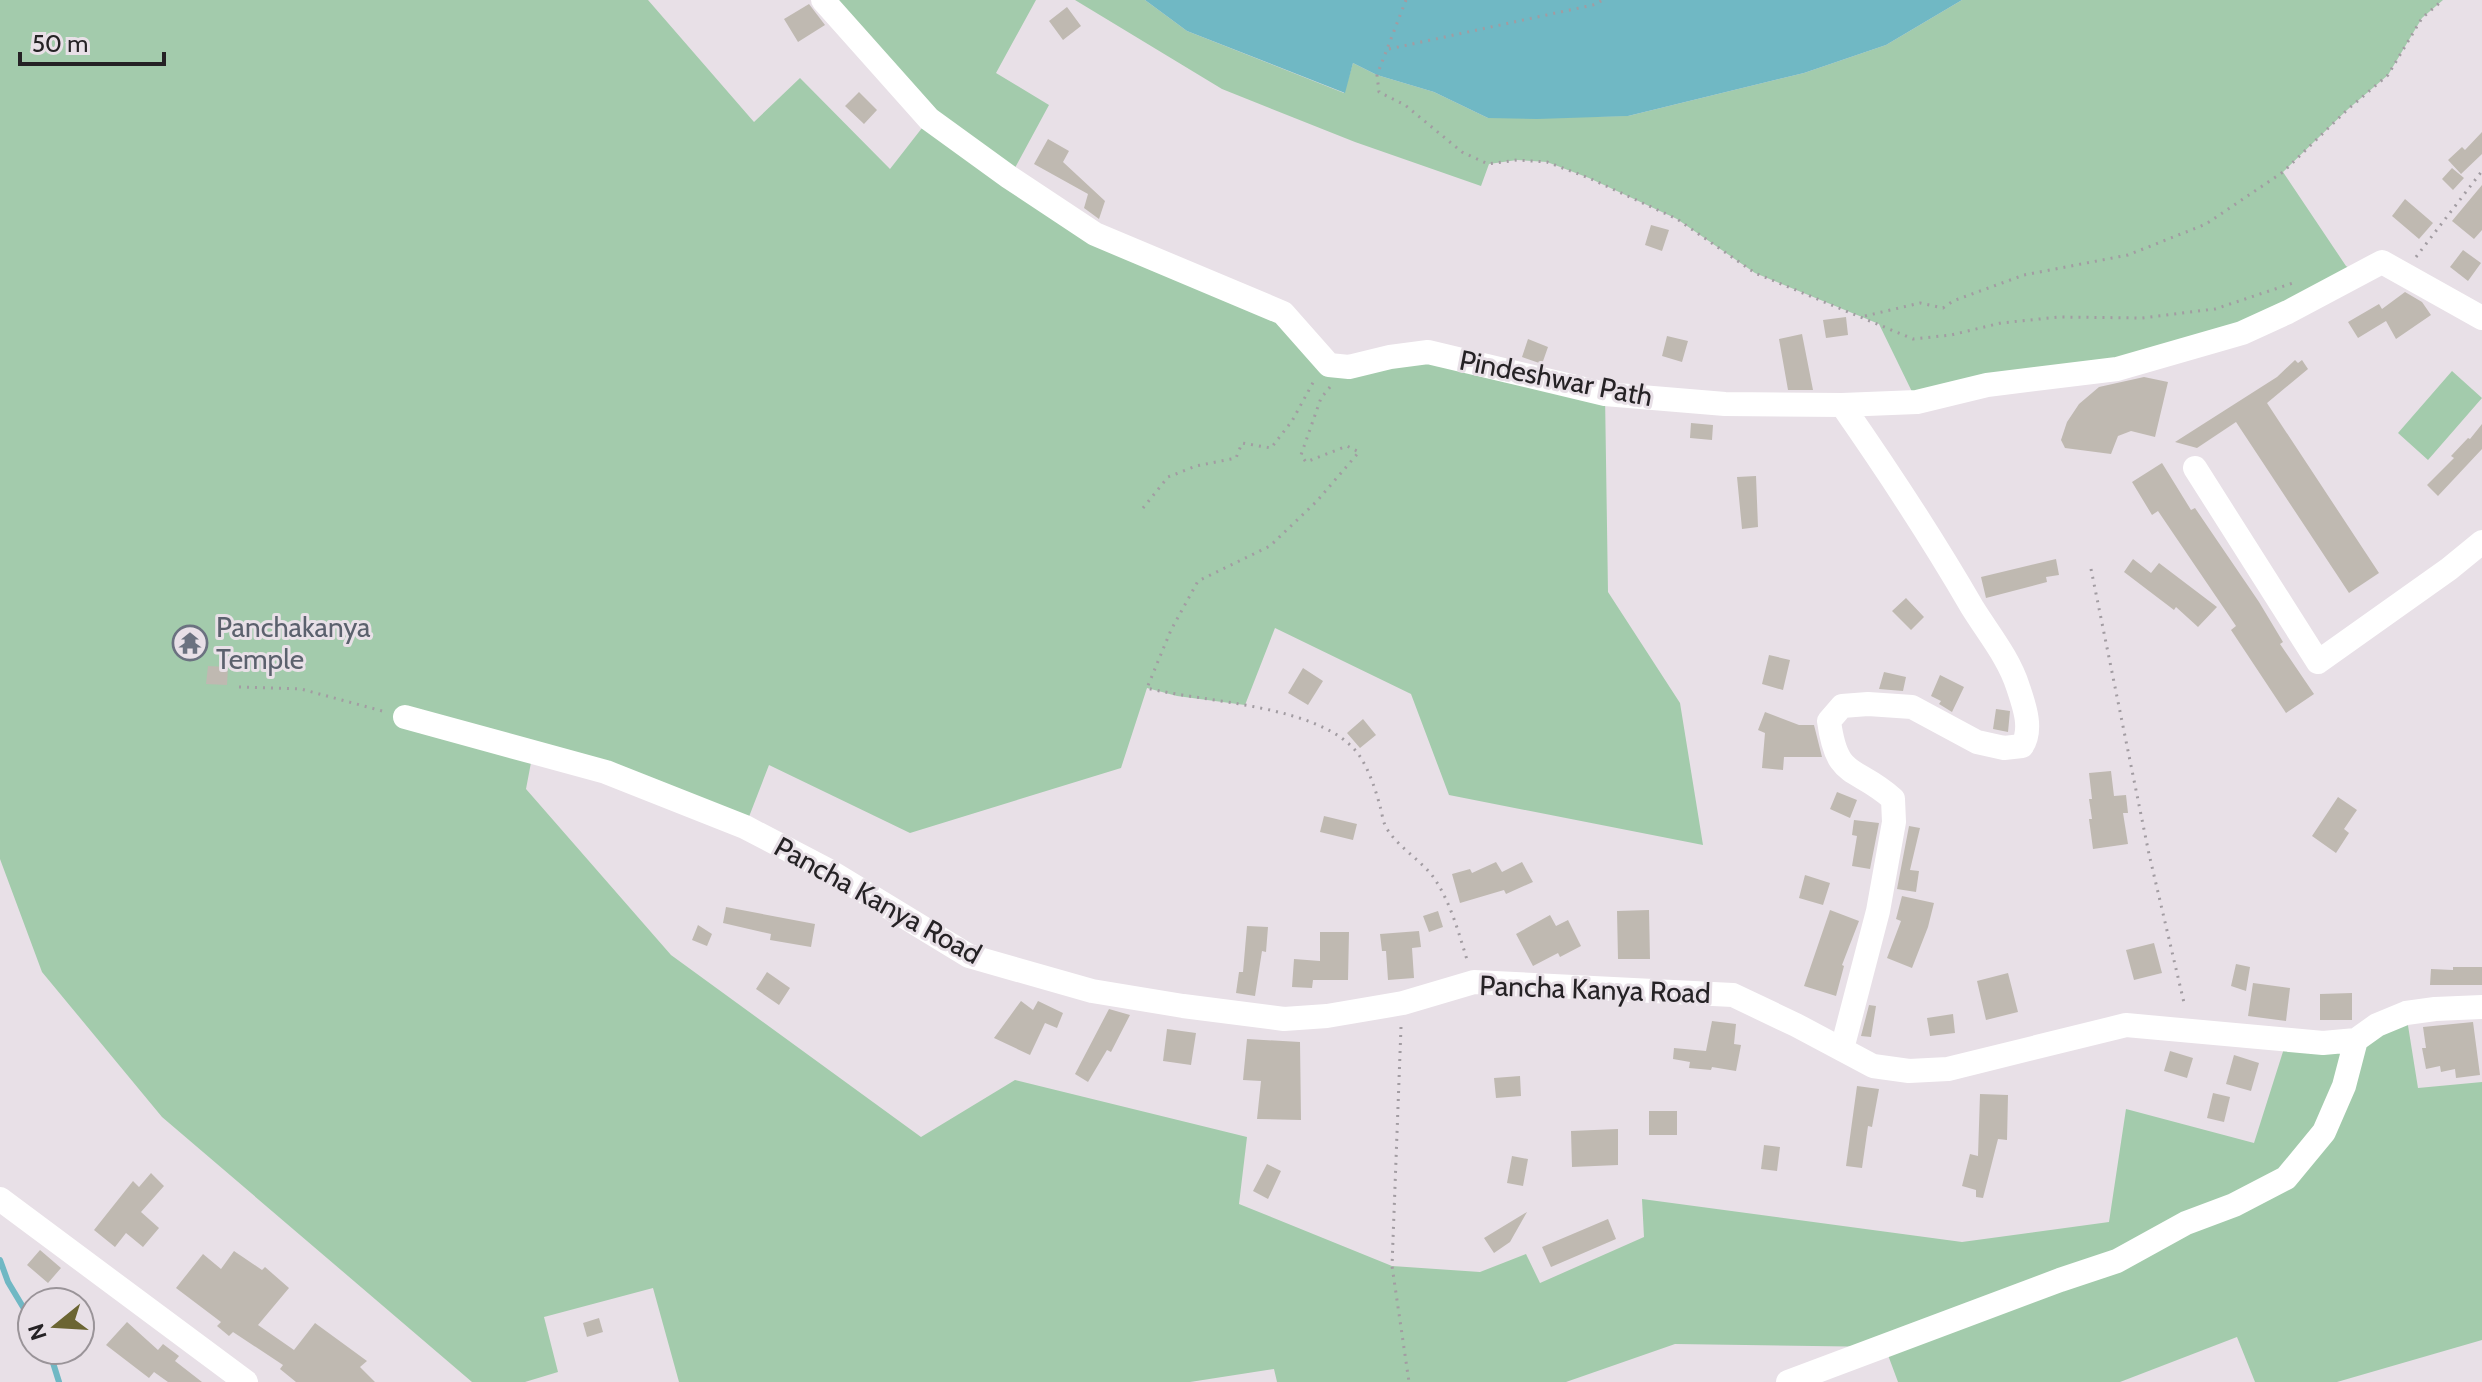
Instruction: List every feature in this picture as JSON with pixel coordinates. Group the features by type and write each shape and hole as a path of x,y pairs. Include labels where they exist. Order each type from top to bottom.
{"street":[{"path":"823,0 929,119 1009,177 1095,234 1283,313 1339,366"},
{"name":"Pindeshwar Path","path":"1339,366 1428,352 1605,394 1725,404 1917,402 1987,385 2117,369 2242,333 2382,262 2482,318"},
{"path":"1842,405 1950,566 2000,651 2018,684 2028,737 2022,746 2004,748 1977,742 1912,707 1842,706 1829,721 1833,750 1847,771 1876,784 1893,799 1894,822 1861,986 1842,1049"},
{"path":"2195,468 2318,662 2482,542"},
{"name":"Pancha Kanya Road","path":"405,717 606,772 745,827 831,872 969,956 1092,991 1284,1019 1327,1016 1403,1003 1474,982 1733,995 1873,1066 1909,1071 1948,1069 2126,1025 2323,1043 2356,1040 2377,1025 2406,1013 2482,1007"},
{"path":"1788,1382 2117,1261 2186,1223 2234,1205 2286,1178 2324,1132 2344,1086 2356,1040"},
{"path":"0,1199 246,1382"}],"path":[{"path":"1406,0 1377,75 1379,92 1405,105 1462,152 1488,164 1517,160 1547,162 1589,178 1677,219 1755,273 1913,339 2045,318 2142,318 2215,309 2294,283"},
{"path":"1387,49 1593,5 1603,0"},
{"path":"1863,316 1920,303 1943,308 1953,301 2024,275 2128,255 2206,224 2283,172 2388,75 2422,18 2443,0"},
{"path":"2404,272 2482,171"},
{"path":"1143,508 1168,477 1196,466 1236,458 1242,443 1271,448 1292,421 1310,384 1339,366"},
{"path":"1339,366 1321,398 1301,455 1306,462 1347,446 1359,452 1317,501 1270,546 1198,581 1171,630 1147,688 1177,696 1245,705 1307,720 1334,734 1358,753 1373,782 1386,828 1433,877 1454,918 1474,982"},
{"path":"2091,569 2149,854 2190,1031"},
{"path":"239,687 301,689 405,717"},
{"path":"1403,1003 1392,1266 1409,1382"}],"green space":[{"path":"0,0 648,0 754,122 800,78 890,169 929,119 823,0 1036,0 996,73 1049,105 1010,177 1095,234 1283,313 1329,365 1390,357 1605,394 1608,592 1680,703 1703,845 1449,795 1411,694 1275,628 1245,705 1177,696 1147,688 1121,768 910,833 769,765 745,827 533,752 526,789 671,955 921,1137 1015,1080 1247,1137 1239,1204 1392,1266 1480,1272 1526,1254 1540,1283 1644,1237 1642,1199 1962,1242 2109,1222 2126,1109 2254,1143 2287,1039 2323,1043 2406,1013 2418,1088 2482,1082 2482,1340 2337,1382 2255,1382 2237,1337 2120,1382 1898,1382 1885,1347 1675,1344 1566,1382 1277,1382 1274,1369 1190,1382 679,1382 653,1288 544,1317 558,1372 525,1382 472,1382 162,1117 42,972 0,859"},
{"path":"1075,0 1145,0 1187,31 1344,93 1353,63 1377,75 1434,92 1488,118 1628,116 1804,73 1886,45 1962,0 2443,0 2422,18 2388,75 2283,172 2346,266 2359,274 2242,333 1917,402 1879,324 1755,273 1677,219 1547,162 1517,160 1489,164 1481,186 1355,142 1222,89"},
{"path":"2452,371 2482,398 2428,460 2398,433"}],"water":[{"path":"1145,0 1962,0 1886,45 1804,73 1628,116 1537,119 1488,118 1434,92 1377,75 1353,63 1345,93 1187,31"}],"building":[{"path":"809,4 825,25 798,42 784,19"},
{"path":"1067,7 1081,26 1063,40 1049,21"},
{"path":"859,92 877,110 864,124 845,106"},
{"path":"2482,132 2482,154 2461,174 2448,160 2462,147 2465,150"},
{"path":"1048,139 1069,151 1063,162 1105,201 1099,219 1084,208 1088,194 1034,164"},
{"path":"2452,168 2464,178 2453,190 2442,179"},
{"path":"2482,185 2482,230 2474,239 2452,221"},
{"path":"2405,199 2433,223 2419,239 2392,216"},
{"path":"1651,225 1669,230 1662,251 1645,245"},
{"path":"2463,250 2481,263 2468,281 2450,267"},
{"path":"2405,292 2422,302 2431,315 2396,339 2386,321 2358,338 2348,322 2379,304 2382,309"},
{"path":"1846,317 1848,335 1826,338 1823,320"},
{"path":"1802,334 1813,390 1788,390 1779,339"},
{"path":"1667,336 1688,341 1682,362 1662,356"},
{"path":"1528,339 1548,347 1542,364 1522,357"},
{"path":"2295,360 2298,363 2302,360 2308,369 2267,403 2379,573 2349,593 2236,422 2197,448 2175,442 2277,377"},
{"path":"2144,377 2168,382 2155,437 2131,431 2118,436 2111,454 2065,448 2061,440 2067,422 2079,404 2099,387"},
{"path":"1691,423 1713,425 1712,440 1690,438"},
{"path":"2482,424 2482,449 2438,496 2427,485"},
{"path":"2162,463 2191,510 2195,508 2259,602 2283,642 2280,644 2314,694 2286,713 2231,630 2236,626 2158,511 2152,515 2132,482"},
{"path":"1756,476 1758,527 1742,529 1737,477"},
{"path":"2056,559 2059,575 2046,577 2047,582 1986,598 1981,577"},
{"path":"2133,559 2151,573 2159,563 2217,607 2198,627 2176,607 2174,610 2124,572"},
{"path":"1906,598 1924,617 1911,630 1892,611"},
{"path":"1769,655 1790,660 1783,690 1762,684"},
{"path":"208,666 228,667 227,685 206,684"},
{"path":"1303,668 1323,681 1308,705 1288,693"},
{"path":"1884,672 1906,677 1903,691 1879,689"},
{"path":"1940,675 1964,687 1952,712 1931,696"},
{"path":"1996,709 2010,711 2008,732 1993,729"},
{"path":"1765,712 1799,725 1814,725 1822,757 1784,757 1783,770 1762,768 1765,733 1758,730"},
{"path":"1363,719 1376,735 1360,748 1347,733"},
{"path":"2111,771 2114,796 2126,795 2128,813 2123,813 2128,844 2093,849 2089,819 2092,819 2089,799 2092,799 2089,773"},
{"path":"1837,792 1857,800 1850,818 1830,809"},
{"path":"2338,797 2357,810 2344,829 2349,833 2336,853 2312,836"},
{"path":"1324,816 1357,824 1353,840 1320,832"},
{"path":"1854,820 1879,823 1870,869 1852,866 1857,836 1852,835"},
{"path":"1909,826 1920,828 1910,870 1919,871 1916,892 1897,889"},
{"path":"1496,862 1502,872 1522,862 1533,882 1506,894 1504,890 1460,903 1452,874 1470,869 1472,873"},
{"path":"1805,875 1830,883 1823,905 1799,898"},
{"path":"1902,896 1934,903 1912,968 1887,958 1901,921 1896,919"},
{"path":"726,907 815,924 811,947 770,940 771,934 723,923"},
{"path":"1649,910 1650,959 1618,959 1617,911"},
{"path":"1830,910 1859,921 1842,965 1836,996 1804,986"},
{"path":"1438,911 1443,927 1429,932 1423,916"},
{"path":"1550,915 1556,926 1568,920 1581,946 1533,966 1516,934"},
{"path":"698,925 712,934 707,946 692,940"},
{"path":"1247,926 1268,927 1266,952 1262,951 1255,996 1236,993 1239,972 1243,972"},
{"path":"1419,931 1421,947 1412,948 1414,978 1388,980 1386,951 1382,951 1380,934"},
{"path":"1320,932 1349,932 1348,980 1313,980 1312,988 1292,987 1294,959 1320,961"},
{"path":"2154,943 2162,973 2134,980 2126,950"},
{"path":"2236,964 2250,967 2246,991 2231,986"},
{"path":"2453,967 2482,967 2482,985 2430,985 2431,969 2453,970"},
{"path":"767,972 790,988 779,1005 756,989"},
{"path":"2008,973 2018,1012 1986,1020 1977,981"},
{"path":"2253,983 2290,988 2286,1021 2248,1016"},
{"path":"2352,993 2352,1020 2320,1020 2320,994"},
{"path":"1021,1001 1033,1010 1038,1001 1063,1013 1057,1028 1045,1023 1030,1055 994,1038"},
{"path":"1869,1005 1876,1006 1871,1037 1861,1036"},
{"path":"1109,1009 1130,1015 1111,1052 1107,1050 1088,1082 1075,1074"},
{"path":"1953,1014 1955,1033 1930,1036 1927,1018"},
{"path":"1712,1021 1736,1024 1734,1044 1741,1045 1736,1071 1712,1067 1711,1070 1689,1068 1690,1062 1673,1059 1674,1048 1706,1051"},
{"path":"2473,1022 2480,1075 2456,1078 2455,1069 2441,1072 2440,1066 2426,1069 2422,1048 2426,1048 2423,1027"},
{"path":"1167,1029 1196,1033 1191,1065 1163,1061"},
{"path":"1247,1039 1300,1042 1301,1120 1257,1119 1261,1081 1243,1080"},
{"path":"2170,1051 2193,1058 2187,1078 2164,1071"},
{"path":"2234,1055 2259,1063 2251,1091 2226,1084"},
{"path":"1520,1076 1521,1096 1496,1098 1494,1078"},
{"path":"1857,1086 1879,1089 1872,1127 1868,1126 1862,1168 1846,1166"},
{"path":"2213,1093 2230,1097 2224,1122 2207,1118"},
{"path":"1980,1094 2008,1095 2007,1140 1998,1139 1983,1198 1976,1197 1976,1190 1962,1186 1970,1154 1978,1156"},
{"path":"1649,1111 1677,1111 1677,1135 1649,1135"},
{"path":"1618,1129 1618,1165 1572,1167 1571,1131"},
{"path":"1764,1145 1780,1147 1777,1171 1761,1169"},
{"path":"1512,1156 1528,1159 1523,1186 1507,1183"},
{"path":"1267,1164 1281,1171 1268,1199 1253,1191"},
{"path":"151,1173 164,1186 141,1212 159,1228 143,1247 126,1233 115,1247 94,1230 133,1181 139,1187"},
{"path":"1527,1212 1510,1242 1494,1253 1484,1238"},
{"path":"1608,1219 1616,1239 1551,1267 1542,1247"},
{"path":"40,1250 61,1268 48,1283 27,1265"},
{"path":"234,1251 262,1270 265,1267 289,1288 258,1325 294,1350 315,1323 367,1361 360,1367 375,1382 296,1382 280,1369 283,1365 233,1332 229,1336 217,1326 221,1322 176,1288 203,1254 221,1269"},
{"path":"599,1318 603,1332 587,1337 583,1323"},
{"path":"127,1322 158,1350 163,1344 179,1356 175,1361 202,1382 168,1382 154,1372 149,1378 106,1345"}],"waterway":[{"path":"0,1260 16,1295"},
{"path":"54,1366 59,1382"}],"place":[{"name":"Panchakanya Temple","path":"190,643"}]}
